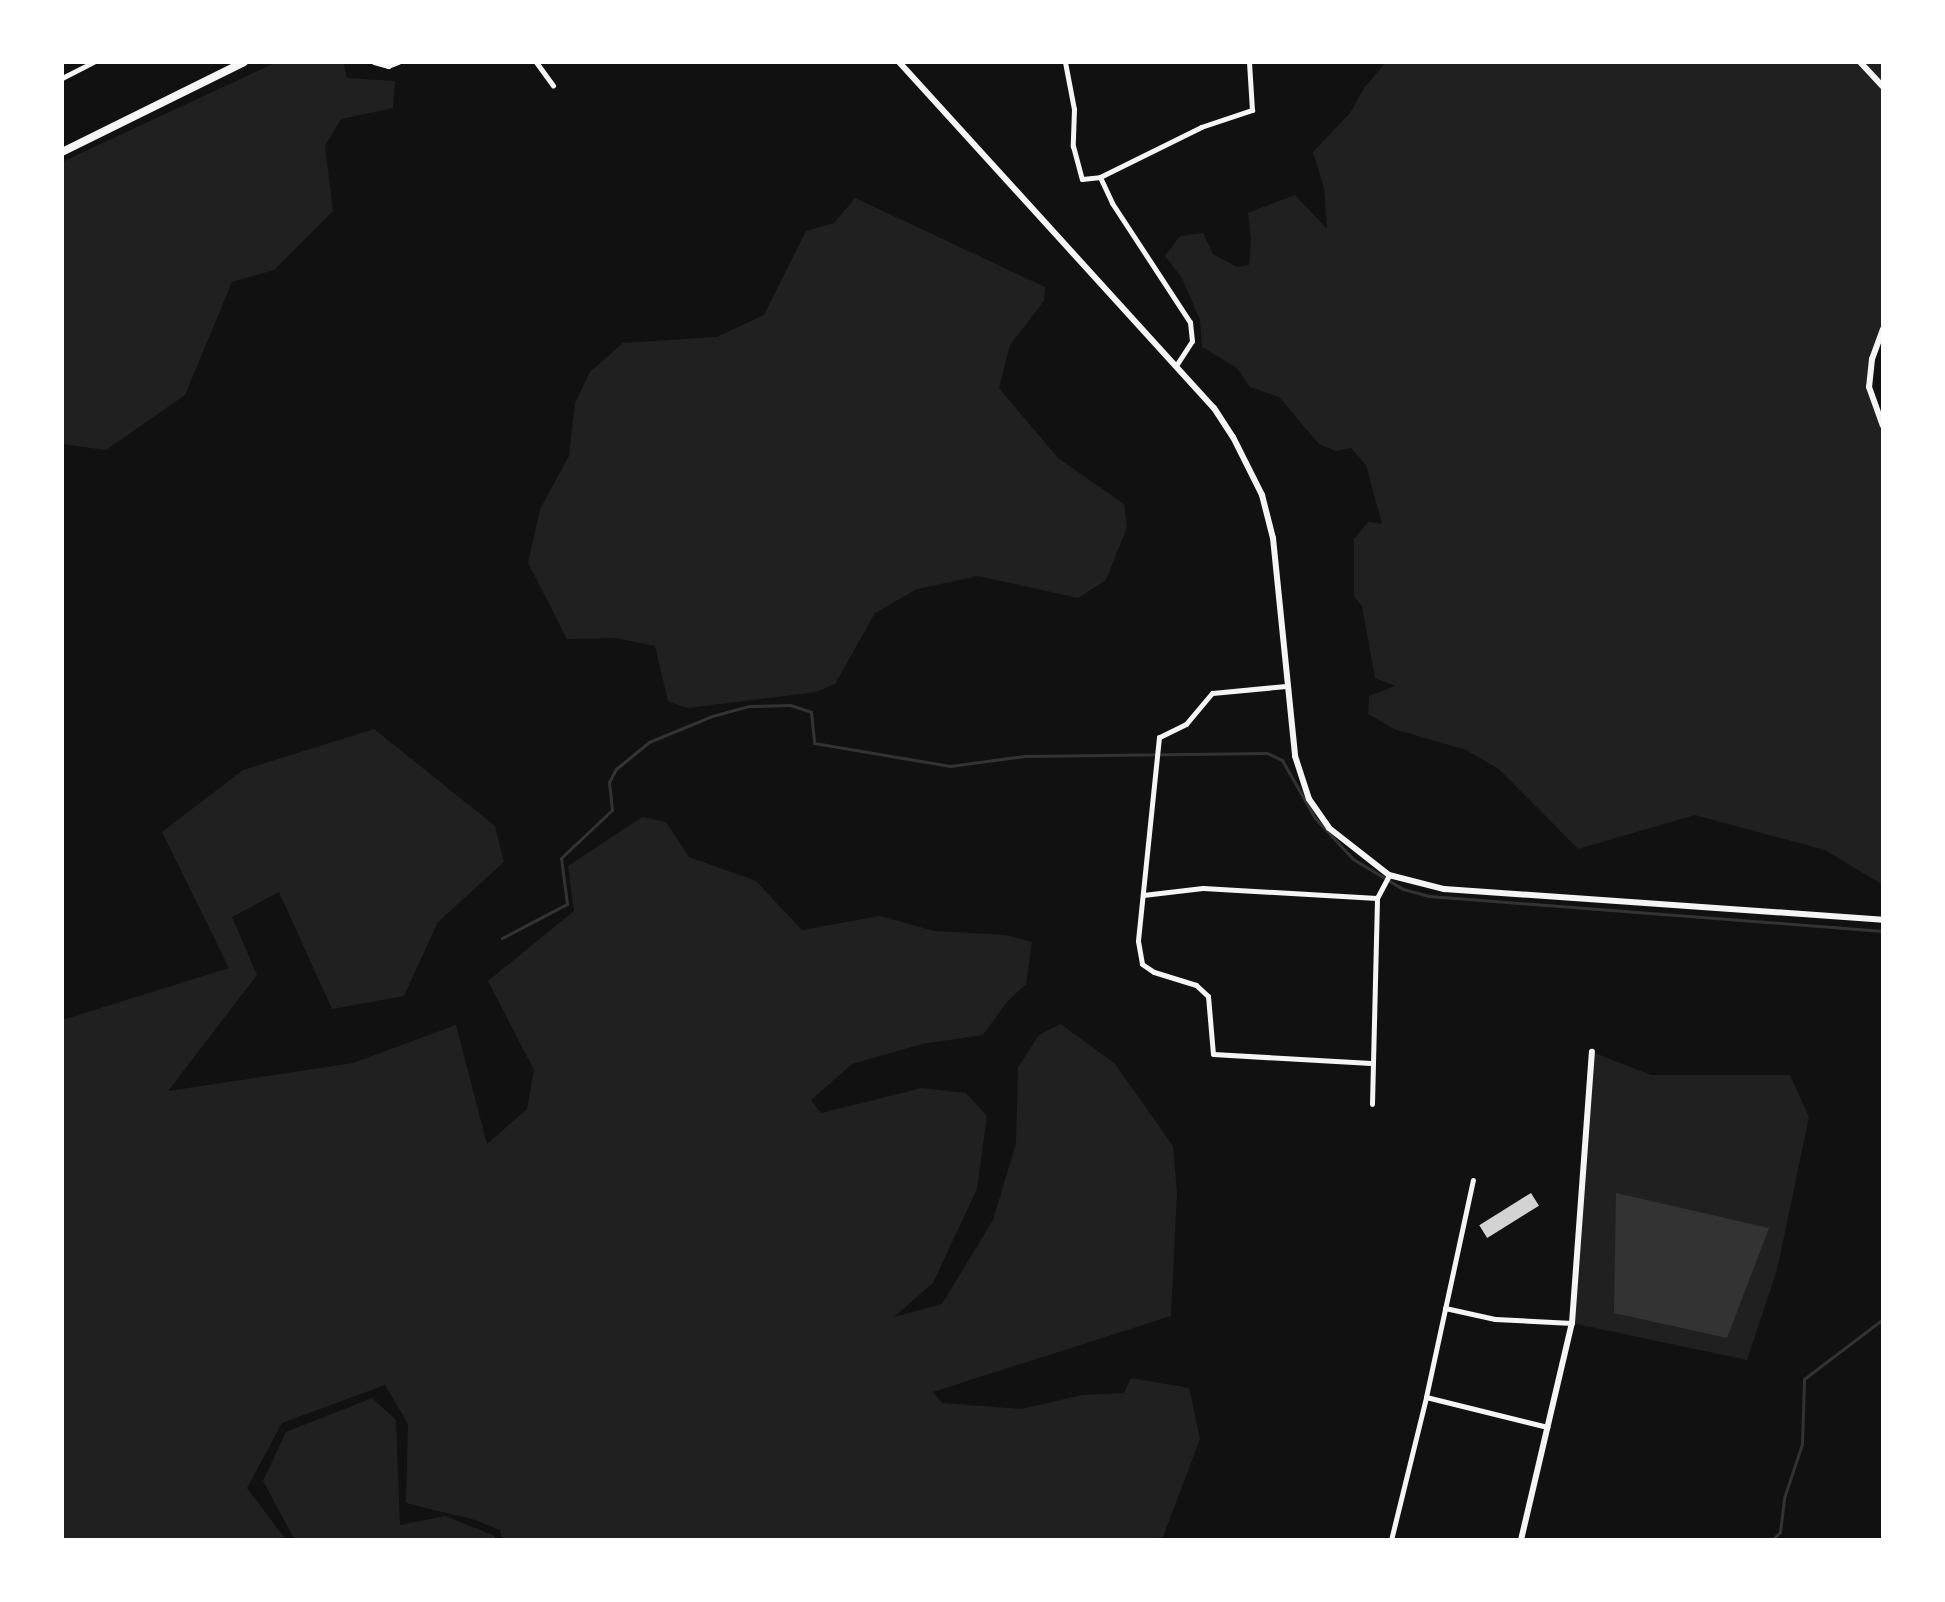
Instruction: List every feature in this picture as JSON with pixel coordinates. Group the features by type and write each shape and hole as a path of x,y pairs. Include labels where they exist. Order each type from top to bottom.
{"highway":[{"path":"62,152 244,62"}],"street":[{"path":"62,78 93,62"},
{"path":"374,62 380,66 398,62"},
{"path":"536,62 553,85"},
{"path":"899,62 1220,417 1262,495 1273,538 1295,756 1309,799 1329,828 1389,875 1444,889 1883,920"},
{"path":"1065,62 1074,109 1073,146 1082,179 1100,177 1201,127 1252,110 1249,62"},
{"path":"1860,62 1883,87"},
{"path":"1100,177 1112,203 1190,322 1192,341 1176,366"},
{"path":"1883,329 1872,359 1869,387 1883,426"},
{"path":"1286,686 1212,693 1186,724 1159,737 1138,941 1142,964 1154,972 1196,985 1208,996 1213,1054 1371,1063"},
{"path":"1372,1104 1377,898 1389,875"},
{"path":"1143,895 1203,888 1377,898"},
{"path":"1521,1540 1572,1323 1592,1052"},
{"path":"1391,1540 1473,1180"},
{"path":"1445,1308 1495,1319 1572,1323"},
{"path":"1426,1397 1547,1427"}],"shaded area":[{"path":"277,62 343,62 347,78 395,81 393,108 341,119 325,146 333,211 274,270 232,282 185,395 106,450 62,444 62,162"},
{"path":"1386,62 1883,62 1883,327 1872,359 1869,387 1883,426 1883,885 1825,850 1695,815 1578,849 1499,769 1466,750 1394,729 1368,714 1369,696 1395,686 1375,678 1362,606 1354,596 1354,539 1368,522 1382,524 1366,465 1351,448 1336,451 1319,444 1279,397 1250,387 1237,368 1202,347 1200,320 1182,278 1165,256 1180,236 1203,233 1213,254 1237,267 1249,265 1251,240 1248,213 1295,195 1327,229 1324,188 1313,152 1350,113 1364,88"},
{"path":"855,198 1045,287 1044,301 1010,345 999,388 1058,458 1124,504 1127,527 1106,580 1078,598 978,576 917,589 875,613 835,684 816,692 687,708 668,701 655,646 615,638 567,639 528,563 540,509 569,456 575,403 590,372 623,343 717,337 764,315 806,231 834,223"},
{"path":"374,729 495,826 504,862 438,922 404,996 332,1009 279,892 232,917 257,975 168,1091 353,1063 456,1025 487,1144 527,1109 534,1070 488,981 574,911 568,866 642,817 666,822 689,857 756,881 802,930 880,916 934,931 1005,935 1032,942 1026,984 1006,1003 983,1035 922,1044 852,1064 811,1100 821,1113 922,1088 966,1093 987,1116 977,1189 933,1283 894,1317 942,1304 993,1220 1016,1143 1018,1067 1039,1035 1061,1024 1115,1064 1173,1146 1177,1192 1171,1316 933,1392 942,1403 1021,1409 1082,1395 1124,1393 1131,1378 1189,1388 1200,1439 1163,1537 1146,1540 502,1540 500,1530 475,1520 406,1503 408,1424 385,1385 282,1423 247,1488 286,1540 62,1540 62,1020 229,968 162,832 243,770"},
{"path":"1592,1052 1651,1075 1790,1075 1809,1117 1777,1270 1747,1360 1572,1323"},
{"path":"1616,1193 1769,1228 1727,1338 1614,1313"},
{"path":"372,1398 396,1420 400,1525 445,1516 495,1536 495,1540 295,1540 263,1481 286,1432"}],"building":[{"path":"1531,1193 1539,1206 1487,1238 1479,1225"}],"waterway":[{"path":"502,938 567,904 561,858 612,810 609,782 616,769 649,742 712,716 750,706 790,705 811,712 814,743 950,766 1024,756 1267,753 1282,760 1315,818 1353,859 1403,889 1429,896 1883,931"},
{"path":"1772,1540 1780,1532 1784,1498 1802,1444 1804,1379 1883,1319"}]}
